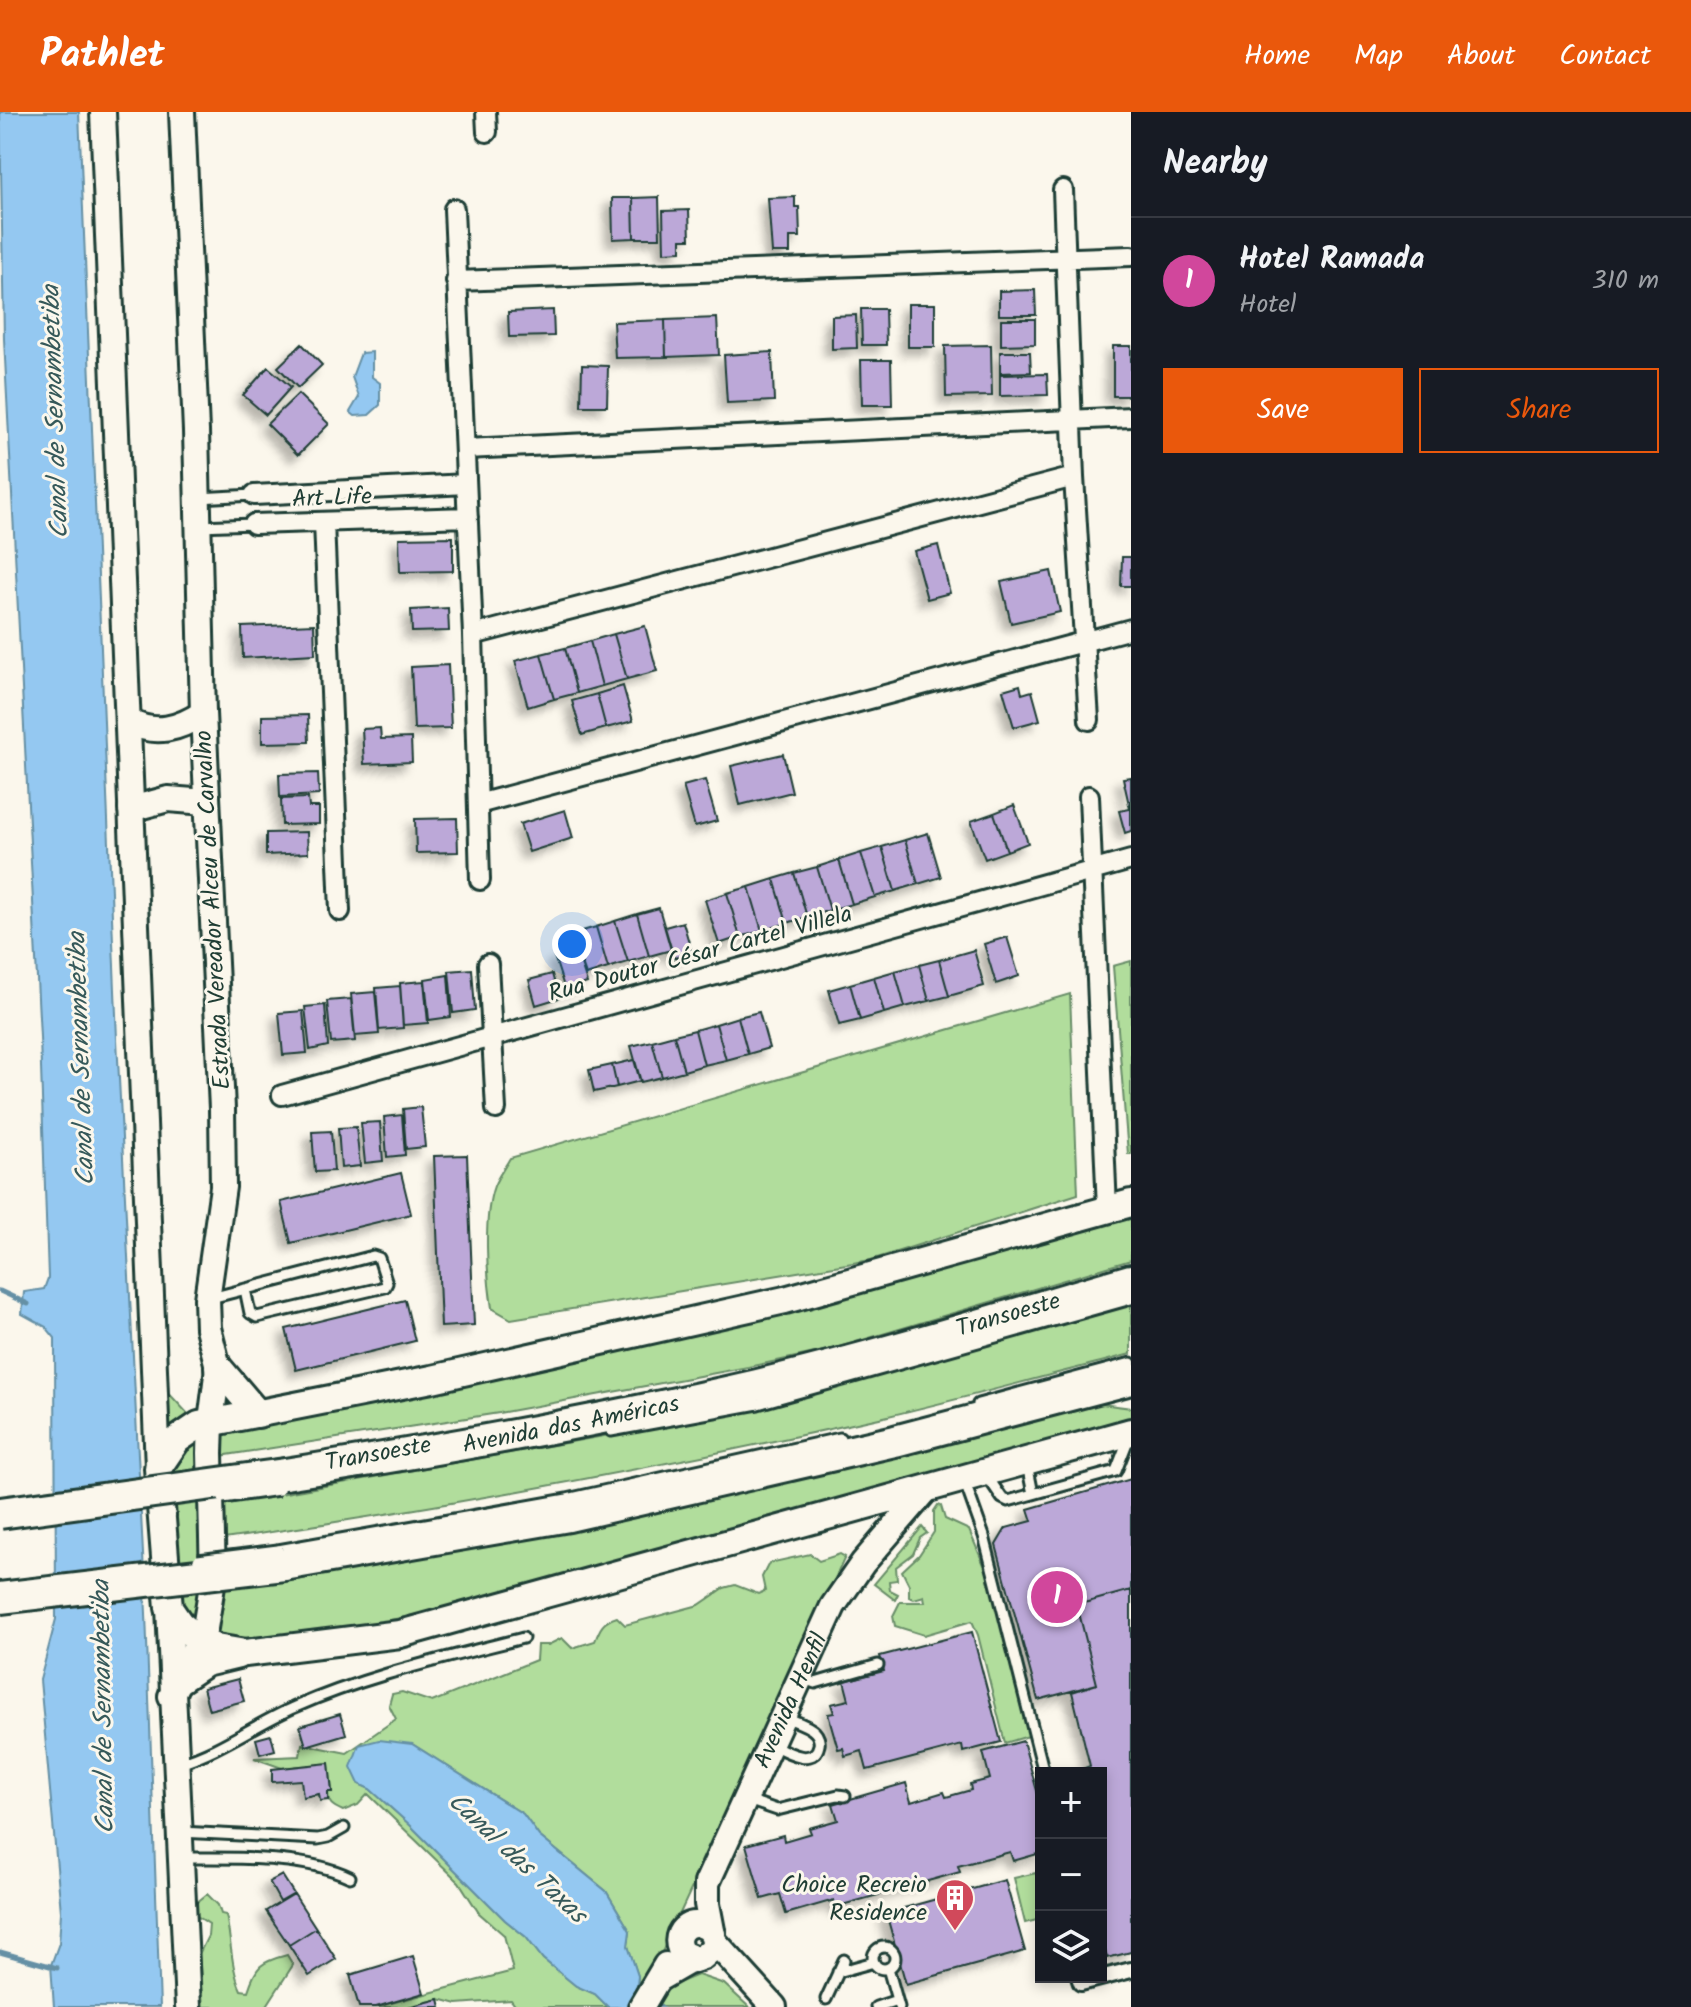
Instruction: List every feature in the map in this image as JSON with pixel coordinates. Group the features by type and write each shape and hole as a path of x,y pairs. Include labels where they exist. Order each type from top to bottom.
{"highway":[{"name":"Avenida das Américas","path":"0,1513 286,1484 757,1384 856,1360 1131,1280"},
{"path":"0,1598 569,1516 895,1441 1131,1379"},
{"path":"1068,1396 1131,1399"}],"main road":[{"path":"245,1653 216,1648 200,1641 180,1624 169,1608 158,1468 177,1440 199,1425 610,1341 770,1303 1119,1206"},
{"path":"218,1367 258,1414"},
{"path":"175,1688 205,1663 245,1653 400,1634 1131,1432"}],"street":[{"path":"103,112 158,1468"},
{"name":"Estrada Vereador Alceu de Carvalho","path":"175,1688 200,1641 211,1607 211,1422 218,1367 208,1328 207,1299 223,1187 182,112"},
{"path":"486,112 487,132"},
{"path":"1063,190 1074,477 1089,720"},
{"path":"454,209 473,635 480,880"},
{"path":"456,281 1131,256"},
{"path":"465,449 1131,417"},
{"path":"473,635 1074,477"},
{"name":"Art Life","path":"254,495 466,484"},
{"path":"280,494 281,523"},
{"name":"Art Life","path":"254,524 468,517"},
{"path":"324,522 340,911"},
{"path":"478,804 1131,629"},
{"path":"128,721 150,729 170,729 184,726 203,713"},
{"path":"1089,796 1092,871 1119,1206"},
{"path":"131,809 168,799 206,802"},
{"name":"Rua Doutor César Cartel Villela","path":"282,1095 1131,860"},
{"path":"488,964 496,1109"},
{"name":"Avenida Henfil","path":"706,1948 707,1883 833,1606 847,1584 926,1490"},
{"path":"169,1608 188,2007"},
{"path":"650,1993 680,1932 693,1923 701,1923 711,1964 744,1976 774,2007"},
{"path":"677,1940 682,1953 706,1948"},
{"path":"650,1993 706,1948"},
{"path":"1107,1976 1131,1970"}],"lane":[{"name":"Art Life","path":"198,498 254,495"},
{"name":"Art Life","path":"199,526 254,524"},
{"path":"207,1299 245,1289 373,1256 379,1258 387,1283 385,1287 257,1317 250,1313 245,1289"},
{"name":"Transoeste","path":"606,1432 758,1404 1131,1299"},
{"path":"967,1407 1131,1363"},
{"path":"974,1476 1005,1500 1033,1494 1118,1470 1131,1432"},
{"path":"186,1562 281,1558 846,1437"},
{"path":"1027,1461 1033,1494"},
{"path":"974,1476 984,1536 1042,1767"},
{"path":"201,1500 286,1484"},
{"path":"155,1506 170,1504"},
{"path":"155,1566 170,1564"},
{"path":"176,1764 199,1757 292,1708 360,1681 523,1638"},
{"path":"801,1678 815,1683 878,1665"},
{"path":"770,1744 795,1756 805,1757 814,1754 818,1747 815,1732 783,1716"},
{"path":"745,1799 777,1810 845,1796"},
{"path":"180,1832 318,1839 344,1828"},
{"path":"182,1858 307,1863 330,1867 350,1877"},
{"path":"874,1962 877,1949 891,1949 895,1957 888,1968 898,2004 876,2007"},
{"path":"826,1999 844,1960"},
{"path":"838,1972 874,1962"},
{"path":"874,1962 880,1968 888,1968"}],"green space":[{"path":"1131,961 1131,1154 1128,1154 1113,966"},
{"path":"1070,994 1078,1194 871,1260 511,1319 492,1308 488,1213 494,1186 510,1158"},
{"path":"1131,1217 1131,1260 829,1350 499,1413 220,1456 214,1426 815,1303"},
{"path":"1131,1302 1131,1354 1101,1362 884,1417 720,1452 473,1499 224,1539 224,1502 755,1409"},
{"path":"162,1386 189,1415 166,1435"},
{"path":"1086,1402 1131,1408 1131,1417 447,1608 358,1627 244,1644 211,1637 222,1608 225,1577"},
{"path":"198,1432 208,1581 197,1628 181,1608 172,1538 171,1470"},
{"path":"938,1505 945,1519 969,1530 994,1588 1032,1735 1005,1743 972,1621 924,1635 895,1626 893,1616 900,1602 925,1602 924,1596 909,1597 909,1585 902,1571 919,1555 934,1532 934,1511"},
{"path":"922,1527 927,1533 920,1538 913,1554 896,1567 897,1580 889,1581 890,1590 898,1594 895,1600 874,1584"},
{"path":"810,1554 819,1561 840,1554 845,1557 663,1950 637,1985 638,1976 628,1946 630,1931 606,1891 539,1836 523,1814 412,1744 359,1784 370,1789 410,1825 526,1937 543,1959 576,1986 595,1994 608,2007 516,2007 511,2000 457,2004 439,1999 408,2007 376,2007 513,1971 504,1935 479,1913 459,1882 368,1794 358,1805 343,1811 331,1804 328,1796 328,1792 332,1791 329,1763 282,1768 254,1758 300,1756 302,1744 347,1753 396,1719 389,1705 392,1694 402,1692 432,1702 536,1660 537,1645 548,1645 562,1638 572,1648 595,1641 603,1626 617,1617 625,1625 699,1605 724,1588 735,1585 758,1594 765,1591 762,1577 769,1563"},
{"path":"1035,1873 1035,1920 1025,1923 1014,1878"},
{"path":"207,1894 218,1905 221,1914 226,1915 233,1963 241,1990 248,1991 257,1970 271,1960 287,1955 293,1965 266,2007 203,2007 199,1954 208,1936 209,1924 194,1914 196,1903"},
{"path":"698,1975 724,1984 749,2007 662,2007 657,2002 666,1988"}],"water":[{"name":"Canal de Sernambetiba","path":"0,112 79,112 117,1039 146,1613 160,2007 54,2007 51,1965 59,1943 61,1912 40,1680 56,1619 55,1338 46,1327 22,1314 24,1292 44,1289 48,1278 40,1037 4,339"},
{"path":"372,352 372,377 380,383 380,405 369,415 355,416 350,412 359,397 352,377 361,353"},
{"name":"Canal das Taxas","path":"379,1740 412,1744 523,1814 539,1836 606,1891 630,1931 628,1946 638,1976 637,1985 662,2007 608,2007 595,1994 576,1986 543,1959 526,1937 410,1825 370,1789 359,1784 351,1767 359,1745"}],"building":[{"path":"659,197 660,238 634,238 633,198"},
{"path":"795,197 795,207 799,207 800,237 790,237 790,253 772,253 768,198"},
{"path":"612,198 633,198 634,238 613,239"},
{"path":"689,210 690,239 681,239 681,251 664,252 663,211"},
{"path":"1035,290 1036,315 999,315 999,291"},
{"path":"908,304 935,304 935,347 908,347"},
{"path":"861,309 885,309 886,345 862,345"},
{"path":"553,310 554,336 509,337 508,312"},
{"path":"856,315 857,348 832,349 832,316"},
{"path":"717,318 719,355 666,357 665,320"},
{"path":"1001,319 1035,319 1035,344 1001,345"},
{"path":"665,320 666,357 615,358 613,322"},
{"path":"302,344 322,365 298,388 278,367"},
{"path":"991,345 992,396 946,397 945,346"},
{"path":"1113,346 1131,346 1131,396 1113,396"},
{"path":"772,352 774,401 727,403 724,355"},
{"path":"1000,352 1030,352 1031,372 1000,373"},
{"path":"861,360 891,360 892,405 862,405"},
{"path":"582,365 608,366 607,406 581,406"},
{"path":"268,367 291,387 266,415 243,395"},
{"path":"1047,374 1048,395 1000,396 1000,375"},
{"path":"298,394 329,424 298,455 267,424"},
{"path":"453,537 453,571 400,572 399,538"},
{"path":"938,545 950,593 927,599 914,551"},
{"path":"1122,557 1131,557 1131,586 1121,586"},
{"path":"1051,571 1060,612 1011,623 1001,582"},
{"path":"448,608 449,631 412,632 411,610"},
{"path":"314,624 315,654 243,658 242,627"},
{"path":"645,626 657,671 627,679 614,634"},
{"path":"614,634 627,679 602,686 590,641"},
{"path":"590,641 602,686 577,693 565,648"},
{"path":"565,648 577,693 554,699 541,654"},
{"path":"541,654 554,699 528,707 515,661"},
{"path":"448,665 451,728 414,729 411,667"},
{"path":"1020,685 1022,694 1032,691 1040,720 1014,727 1003,690"},
{"path":"623,686 633,721 606,728 597,694"},
{"path":"597,694 606,728 582,735 572,701"},
{"path":"308,715 309,742 262,743 262,716"},
{"path":"380,728 381,739 411,738 412,762 364,764 362,729"},
{"path":"783,754 792,792 740,805 731,766"},
{"path":"318,773 319,795 280,797 279,774"},
{"path":"1131,777 1131,831 1125,833 1119,811 1130,809 1123,778"},
{"path":"705,780 717,821 695,827 683,786"},
{"path":"308,798 309,807 319,807 319,824 282,825 281,799"},
{"path":"1014,805 1028,843 1007,851 994,813"},
{"path":"565,810 573,838 529,852 520,824"},
{"path":"994,813 1007,851 985,859 971,821"},
{"path":"457,818 458,852 416,853 415,819"},
{"path":"307,832 308,853 266,855 266,833"},
{"path":"928,833 941,877 918,884 905,840"},
{"path":"905,840 918,884 895,891 882,847"},
{"path":"882,847 895,891 875,897 861,853"},
{"path":"861,853 875,897 852,904 839,860"},
{"path":"839,860 852,904 830,910 817,867"},
{"path":"817,867 830,910 807,917 794,873"},
{"path":"794,873 807,917 787,923 774,879"},
{"path":"774,879 787,923 762,931 749,887"},
{"path":"749,887 762,931 740,937 727,893"},
{"path":"727,893 740,937 719,944 705,900"},
{"path":"659,908 671,950 649,956 637,914"},
{"path":"637,914 649,956 628,962 615,921"},
{"path":"615,921 628,962 608,968 596,927"},
{"path":"683,922 692,953 674,958 665,927"},
{"path":"596,927 608,968 586,975 572,934"},
{"path":"1007,937 1019,976 996,984 984,944"},
{"path":"576,949 587,983 565,990 554,956"},
{"path":"974,950 984,986 949,996 939,960"},
{"path":"939,960 949,996 929,1001 919,965"},
{"path":"919,965 929,1001 905,1007 895,971"},
{"path":"472,969 475,1010 453,1013 449,971"},
{"path":"895,971 905,1007 884,1013 874,977"},
{"path":"552,974 559,998 536,1005 529,980"},
{"path":"448,975 451,1017 429,1020 425,979"},
{"path":"874,977 884,1013 860,1020 850,984"},
{"path":"424,981 428,1023 403,1025 400,983"},
{"path":"850,984 860,1020 839,1025 829,990"},
{"path":"400,986 403,1028 379,1030 376,988"},
{"path":"375,992 379,1034 355,1036 351,994"},
{"path":"351,999 355,1041 331,1043 327,1001"},
{"path":"325,1005 328,1046 310,1050 305,1007"},
{"path":"303,1011 307,1053 283,1055 279,1013"},
{"path":"759,1012 769,1048 748,1054 738,1017"},
{"path":"738,1017 748,1054 726,1060 716,1024"},
{"path":"716,1024 726,1060 704,1065 695,1030"},
{"path":"695,1030 704,1065 684,1071 674,1035"},
{"path":"674,1035 684,1071 662,1077 652,1041"},
{"path":"652,1041 662,1077 641,1082 631,1046"},
{"path":"634,1060 640,1081 617,1087 612,1065"},
{"path":"612,1065 617,1087 594,1092 589,1070"},
{"path":"421,1107 425,1147 406,1149 403,1109"},
{"path":"402,1115 405,1155 387,1157 384,1117"},
{"path":"380,1122 383,1161 365,1163 361,1123"},
{"path":"356,1127 360,1166 341,1168 338,1128"},
{"path":"331,1131 334,1171 315,1172 312,1132"},
{"path":"467,1155 474,1325 441,1327 434,1156"},
{"path":"401,1173 411,1214 291,1243 281,1202"},
{"path":"405,1300 415,1341 296,1370 286,1329"},
{"path":"1131,1479 1131,1590 1077,1605 1097,1684 1038,1700 996,1545 1006,1528 1032,1521 1028,1509"},
{"path":"1131,1590 1131,1952 1107,1958 1107,1767 1087,1767 1090,1766 1072,1692 1097,1684 1077,1605"},
{"path":"972,1632 1001,1742 963,1752 962,1745 867,1770 862,1751 845,1756 843,1748 838,1749 828,1714 834,1713 831,1704 849,1700 844,1681 884,1671 880,1656"},
{"path":"238,1679 244,1701 209,1710 203,1688"},
{"path":"340,1714 346,1734 306,1746 300,1726"},
{"path":"271,1735 275,1750 260,1754 256,1739"},
{"path":"1023,1741 1035,1784 1035,1855 1013,1861 1010,1852 958,1866 960,1872 835,1907 834,1900 786,1914 780,1894 762,1899 746,1845 783,1835 784,1841 811,1833 809,1828 838,1820 833,1804 906,1783 911,1802 944,1792 946,1797 971,1790 970,1784 990,1779 983,1752"},
{"path":"329,1763 332,1792 328,1792 328,1800 320,1801 319,1794 303,1797 301,1780 272,1782 272,1769"},
{"path":"282,1875 294,1894 280,1902 269,1882"},
{"name":"Choice Recreio Residence","path":"1005,1880 1025,1951 906,1984 886,1913"},
{"path":"294,1894 316,1928 289,1945 266,1911"},
{"path":"316,1928 336,1959 309,1976 289,1945"},
{"path":"413,1956 424,1993 376,2007 359,2007 350,1975"},
{"path":"439,1999 441,2007 408,2007"}],"waterway":[{"path":"0,1291 28,1304"},
{"path":"0,1952 57,1968"}],"place":[{"name":"Hotel Ramada","path":"1057,1597"},
{"name":"Choice Recreio Residence","path":"955,1932"}]}
